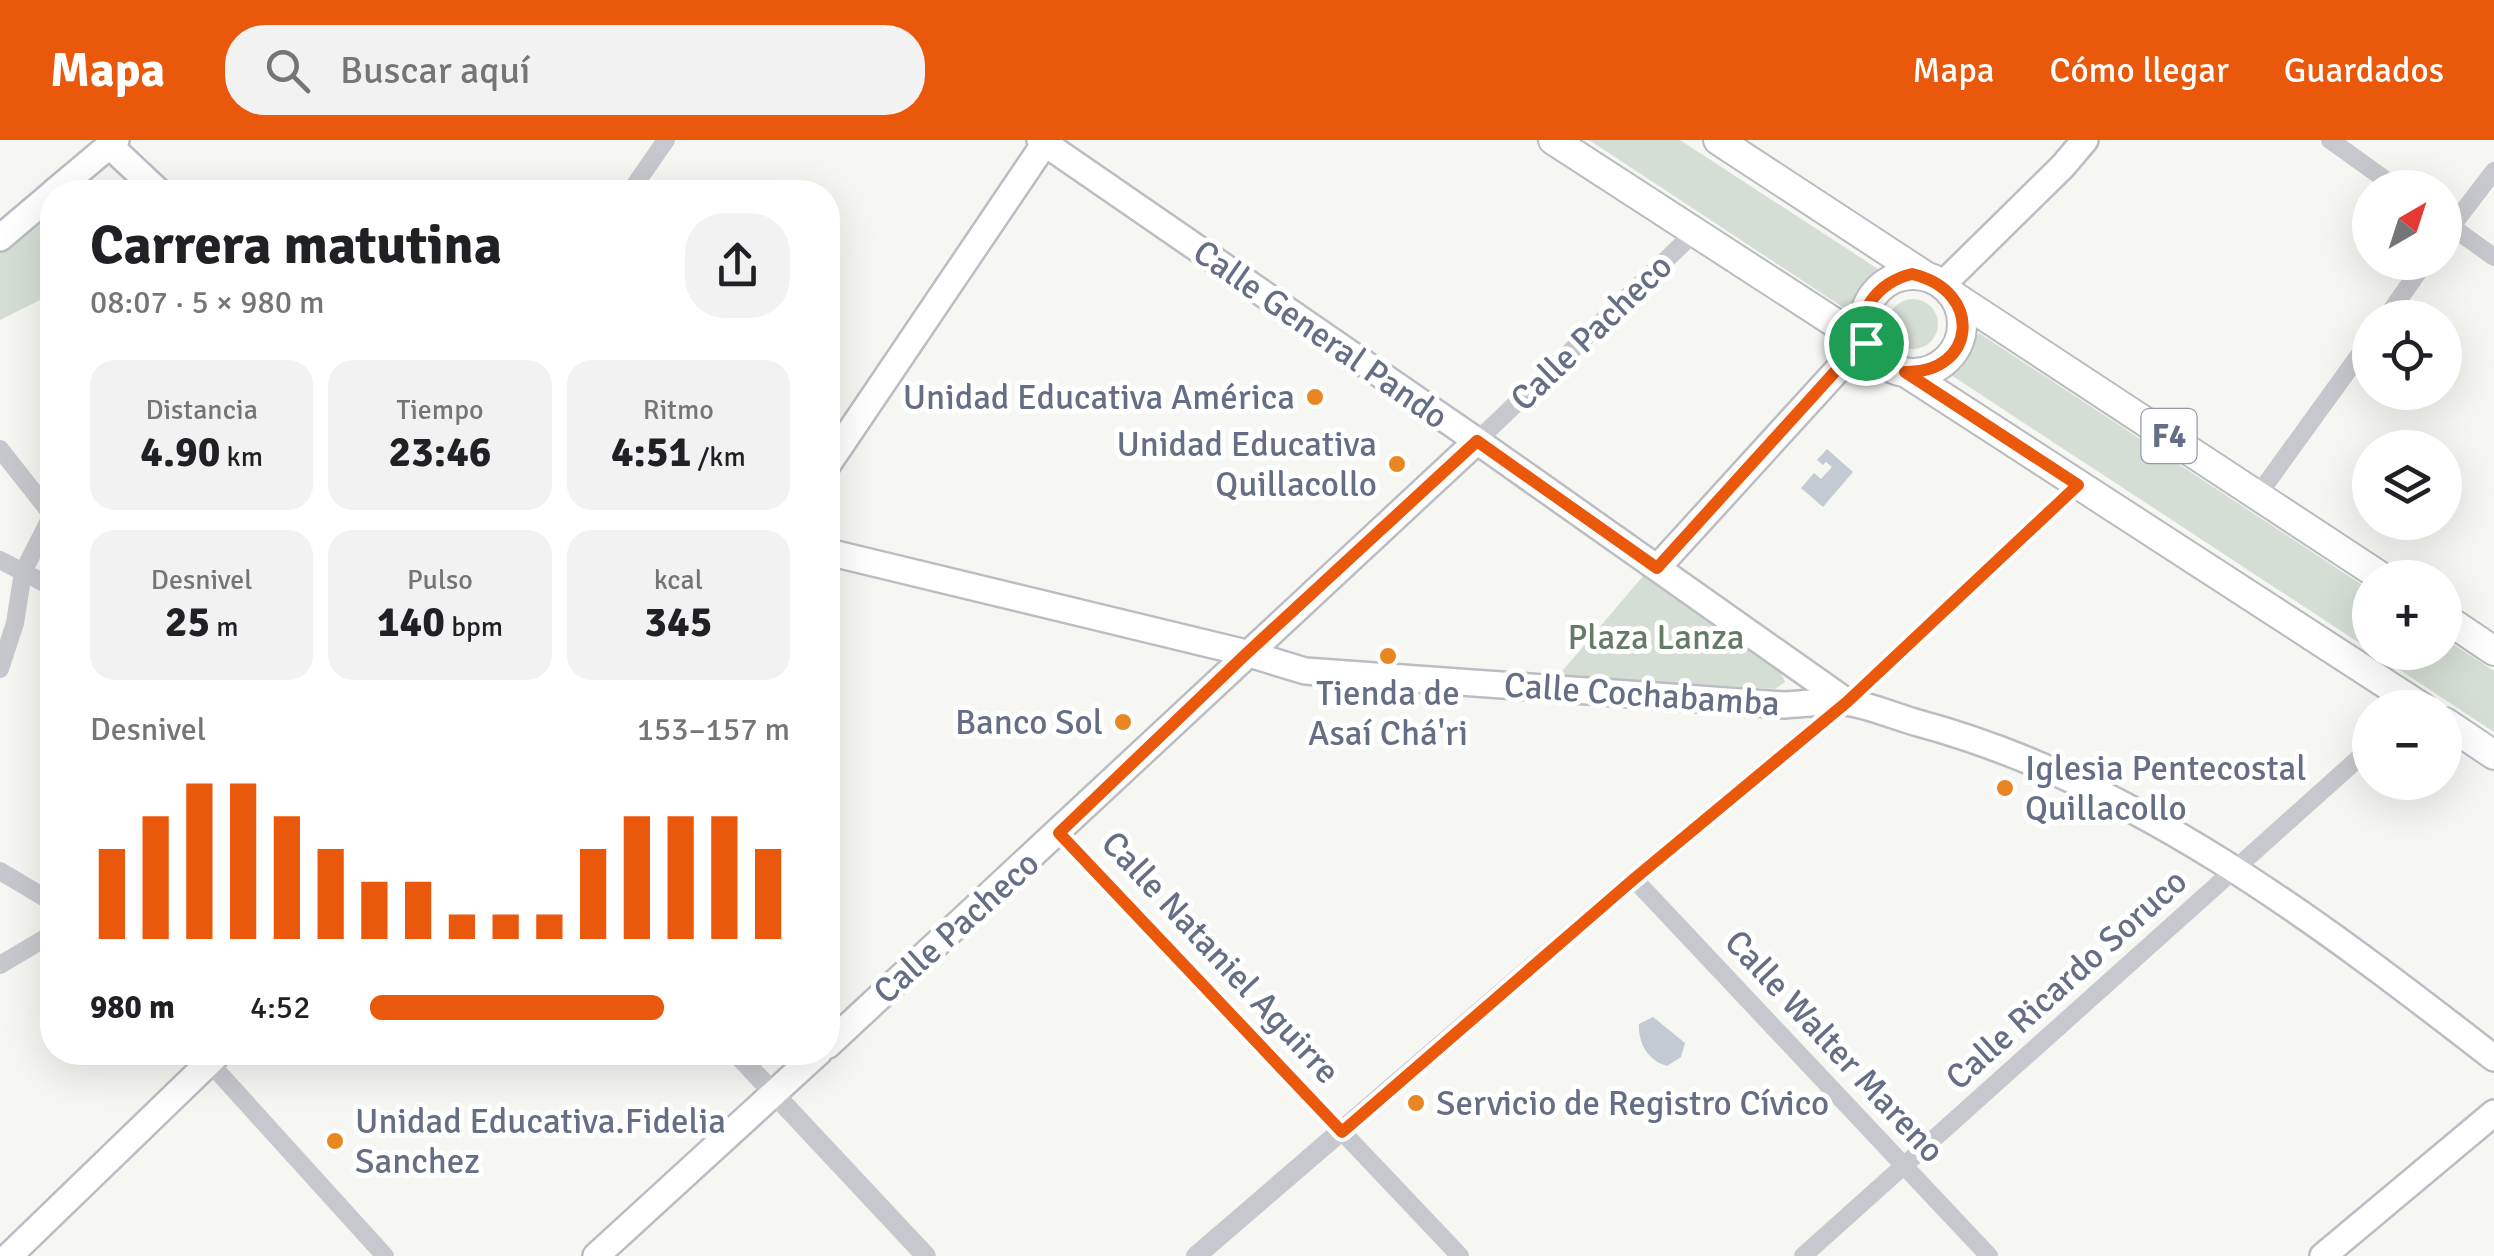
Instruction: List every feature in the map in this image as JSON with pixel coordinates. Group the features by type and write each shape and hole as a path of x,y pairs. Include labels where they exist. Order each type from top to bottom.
{"main road":[{"path":"1553,140 1869,346 1890,366 1905,372 2394,690"},
{"name":"F4","path":"1718,140 2356,560"},
{"path":"1941,286 2085,140"},
{"path":"840,446 1044,141"},
{"name":"Calle General Pando","path":"1044,141 1847,702"},
{"path":"68,180 110,142 147,180"},
{"path":"0,238 40,204"},
{"path":"1869,346 1866,312 1883,285 1912,274 1941,286 1962,314 1959,343 1937,367 1905,372"},
{"path":"1657,568 1842,364 1869,346"},
{"name":"Calle Pacheco","path":"840,1033 1477,441"},
{"name":"Calle Cochabamba","path":"840,555 1306,671 1784,705 1847,702 1976,738 2128,807 2235,872 2378,968 2494,1058"},
{"path":"2462,629 2494,650"},
{"path":"2462,733 2494,755"},
{"path":"10,1256 201,1065"},
{"path":"596,1256 805,1065"},
{"path":"2323,1256 2494,1114"}],"street":[{"path":"638,180 666,140"},
{"path":"2330,140 2371,170"},
{"path":"2462,210 2494,171"},
{"name":"Calle Pacheco","path":"1477,441 1695,232"},
{"path":"2462,237 2494,257"},
{"path":"2258,495 2352,365"},
{"path":"0,450 40,500"},
{"path":"1196,1256 1634,879 1847,702 2078,485"},
{"path":"0,669 15,623 23,572 40,539"},
{"path":"0,560 40,580"},
{"name":"Calle Ricardo Soruco","path":"1803,1256 2352,765"},
{"name":"Calle Nataniel Aguirre","path":"1059,833 1460,1256"},
{"path":"0,871 40,895"},
{"name":"Calle Walter Mareno","path":"1634,879 1989,1256"},
{"path":"0,965 40,941"},
{"path":"218,1065 384,1256"},
{"path":"747,1065 926,1256"}],"green space":[{"path":"1589,140 1680,140 1878,269 1850,312"},
{"path":"40,216 40,300 0,320 0,251"},
{"path":"1913,299 1930,307 1938,324 1930,341 1913,349 1896,341 1888,324 1896,307"},
{"path":"1979,333 2352,578 2352,638 1951,375"},
{"name":"Plaza Lanza","path":"1644,575 1779,669 1785,682 1775,689 1558,676"},
{"path":"2462,650 2494,671 2494,732 2462,711 2462,690 2430,690 2400,670 2462,670"}],"shaded area":[{"path":"1827,449 1853,472 1823,507 1801,488 1814,473 1821,479 1832,467 1817,460"},
{"path":"1653,1017 1685,1043 1681,1057 1667,1066 1650,1056 1640,1038 1639,1024"}],"place":[{"name":"Unidad Educativa América","path":"1315,397"},
{"name":"Unidad Educativa Quillacollo","path":"1397,464"},
{"name":"Tienda de Asaí Chá'ri","path":"1388,656"},
{"name":"Banco Sol","path":"1123,722"},
{"name":"Iglesia Pentecostal Quillacollo","path":"2005,788"},
{"name":"Servicio de Registro Cívico","path":"1416,1103"},
{"name":"Unidad Educativa.Fidelia Sanchez","path":"335,1141"}],"route":[{"path":"1912,274 1942,285 1954,296 1962,314 1959,343 1937,367 1905,372 2078,485 1847,702 1634,879 1342,1132 1059,833 1477,441 1657,568 1842,364 1871,350 1866,343 1866,312 1883,285 1912,274"}]}
